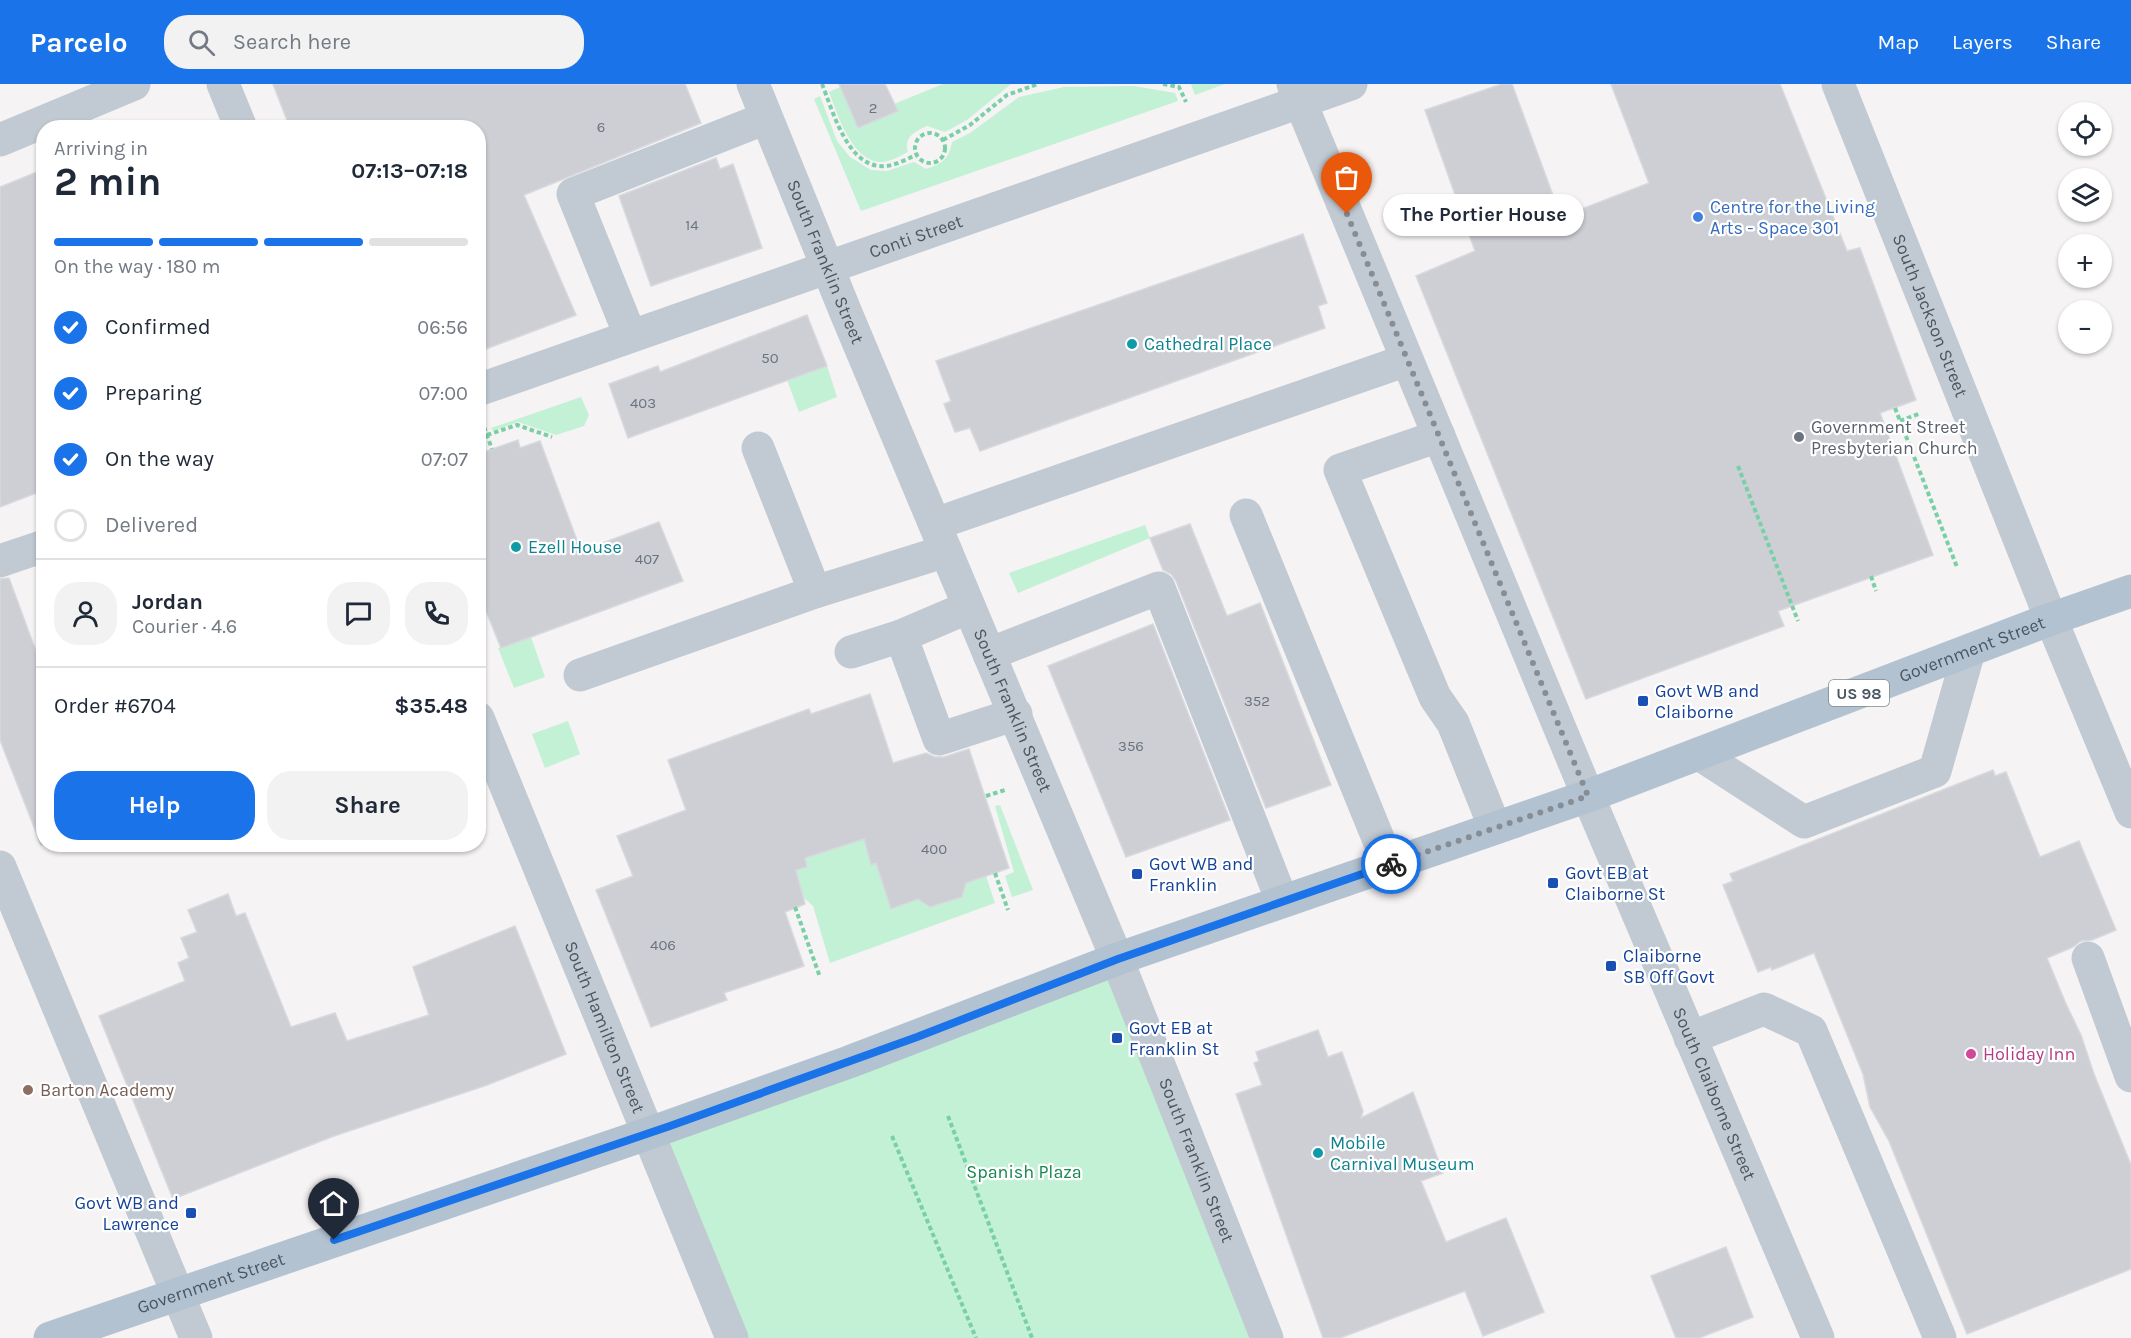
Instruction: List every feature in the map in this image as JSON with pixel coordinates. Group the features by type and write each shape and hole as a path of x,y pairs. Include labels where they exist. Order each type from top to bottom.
{"main road":[{"name":"Government Street","path":"50,1338 647,1134 917,1037 1118,959 1588,796 2051,619 2131,591"}],"street":[{"path":"48,120 134,84"},
{"path":"223,84 238,120"},
{"name":"South Franklin Street","path":"753,84 969,607 1118,959 1267,1338"},
{"name":"Conti Street","path":"486,387 827,266 1296,92 1351,84"},
{"name":"South Jackson Street","path":"1838,84 2051,619 2131,812"},
{"name":"South Claiborne Street","path":"1296,92 1588,796 1818,1338"},
{"path":"630,335 573,194 766,118"},
{"path":"0,140 36,125"},
{"path":"580,675 815,592 941,538 1407,360"},
{"path":"1438,436 1340,470 1435,697 1453,723 1495,828"},
{"path":"758,448 815,592"},
{"path":"1246,514 1389,865"},
{"path":"0,561 36,549"},
{"path":"989,654 1159,588 1282,901"},
{"path":"851,652 901,636 969,607"},
{"path":"901,636 939,739 1016,714"},
{"path":"1699,754 1804,822 1935,771 1969,651"},
{"name":"South Hamilton Street","path":"486,738 732,1338"},
{"path":"0,867 196,1338"},
{"path":"2088,958 2129,1064"},
{"path":"1690,1038 1764,1009 1811,1031 1940,1338"}],"path":[{"path":"822,84 843,137 862,159 871,164 885,166 916,155"},
{"path":"943,140 970,125 1007,96 1038,84"},
{"path":"925,133 935,134 943,140 945,150 937,162 932,164 923,162 916,155 914,150 917,140 925,133"},
{"path":"1895,408 1957,567"},
{"path":"1900,421 1921,412"},
{"path":"492,449 488,437 517,425 552,437"},
{"path":"1738,466 1798,621"},
{"path":"1871,576 1876,591"},
{"path":"986,796 995,793"},
{"path":"995,873 1008,910"},
{"path":"795,908 820,977"},
{"path":"948,1116 1032,1338"},
{"path":"892,1136 976,1338"}],"green space":[{"path":"943,84 1011,84 967,120 945,132 927,126 915,132 907,142 908,152 881,162 871,160 854,145 841,123 829,92 840,87 858,128 897,111 894,104"},
{"path":"1191,84 1225,84 1195,95"},
{"path":"1134,86 1175,93 1178,101 861,211 814,99 820,96 837,141 850,157 871,170 887,171 914,162 926,169 936,165 947,157 952,142 970,133 1019,97 1064,87"},
{"path":"827,366 837,397 799,412 787,380"},
{"path":"581,397 589,415 584,426 556,435 518,422 493,431 491,428"},
{"path":"1145,525 1150,538 1018,593 1009,573"},
{"path":"531,637 545,677 514,688 498,648"},
{"path":"568,721 580,754 545,768 532,734"},
{"path":"1000,805 1033,890 1012,897 1005,876 1014,872 995,806"},
{"path":"864,839 871,864 876,863 891,909 918,899 930,907 962,897 966,883 986,876 995,903 830,963 813,906 804,898 795,870 805,858"},
{"name":"Spanish Plaza","path":"1117,959 1267,1338 732,1338 647,1134"}],"building":[{"path":"273,84 685,84 701,123 524,195 576,315 486,349 486,120 287,120"},
{"path":"839,84 885,84 898,111 858,128"},
{"path":"1502,84 1512,84 1561,217 1649,183 1611,84 1780,84 1847,251 1860,248 1916,400 1880,413 1933,555 1778,611 1784,626 1586,699 1416,276 1475,251 1425,110"},
{"path":"716,158 720,169 733,164 762,248 651,286 619,196"},
{"path":"36,172 36,493 0,507 0,187"},
{"name":"Cathedral Place","path":"1303,234 1327,303 1318,306 1325,328 980,451 970,428 955,432 944,404 951,401 936,361"},
{"path":"807,315 827,366 628,438 609,384 658,366 660,372"},
{"name":"Ezell House","path":"518,440 520,448 540,441 581,551 659,522 683,581 501,648 486,611 486,451"},
{"path":"1190,524 1227,616 1260,603 1331,785 1266,808 1176,581 1171,574 1163,570 1150,538"},
{"path":"9,578 36,651 36,832 0,740 0,579"},
{"path":"1153,624 1230,820 1126,857 1048,666"},
{"path":"870,694 893,763 926,753 935,757 944,757 969,749 1009,868 966,883 962,897 930,907 918,899 891,909 876,863 871,865 864,839 805,858 807,867 796,870 805,904 785,912 804,966 724,993 727,1000 651,1027 596,890 633,876 617,836 686,810 668,760 809,709 811,714"},
{"name":"Holiday Inn","path":"1993,770 1995,776 2006,772 2040,857 2079,841 2116,930 2092,940 2081,941 2047,958 2081,1035 2094,1074 2131,1165 2131,1269 1967,1334 1889,1141 1870,1107 1863,1074 1814,953 1772,970 1771,967 1758,972 1723,885 1733,881 1730,874"},
{"path":"228,894 236,916 245,913 291,1027 335,1013 347,1041 429,1015 413,967 515,926 566,1054 487,1085 334,1136 173,1199 99,1016 185,981 178,963 189,958 181,938 197,932 188,910"},
{"path":"1318,1030 1328,1057 1342,1052 1363,1111 1361,1118 1413,1092 1443,1173 1421,1181 1446,1242 1506,1218 1544,1312 1483,1336 1465,1291 1340,1338 1323,1338 1236,1094 1262,1085 1254,1063 1259,1061 1256,1052"},
{"path":"1726,1247 1753,1317 1699,1338 1676,1338 1651,1276"}],"way so far":[{"path":"1347,214 1588,796 1391,864"}],"place":[{"name":"The Portier House","path":"1347,214"},
{"name":"Centre for the Living Arts - Space 301","path":"1698,217"},
{"name":"Cathedral Place","path":"1132,344"},
{"name":"Government Street Presbyterian Church","path":"1799,437"},
{"name":"Ezell House","path":"516,547"},
{"name":"Govt WB and Claiborne","path":"1643,701"},
{"name":"Govt WB and Franklin","path":"1137,874"},
{"name":"Govt EB at Claiborne St","path":"1553,883"},
{"name":"Claiborne SB Off Govt","path":"1611,966"},
{"name":"Govt EB at Franklin St","path":"1117,1038"},
{"name":"Holiday Inn","path":"1971,1054"},
{"name":"Barton Academy","path":"28,1090"},
{"name":"Mobile Carnival Museum","path":"1318,1153"},
{"name":"Govt WB and Lawrence","path":"191,1213"}],"route":[{"path":"334,1240 670,1126 917,1037 1118,959 1391,864"}]}
